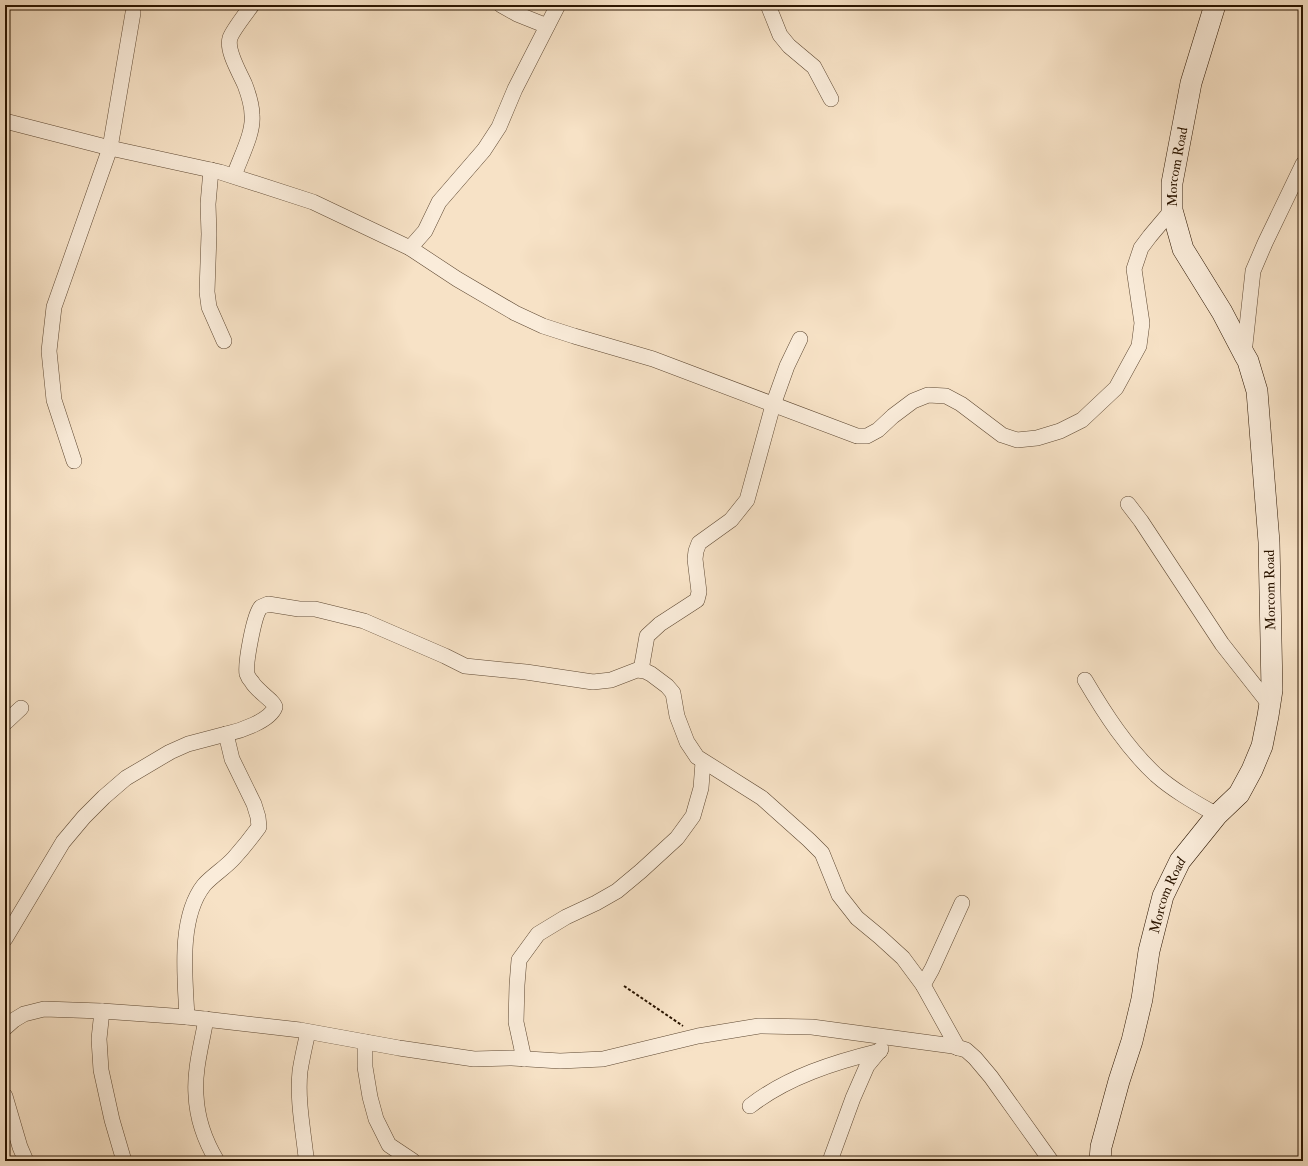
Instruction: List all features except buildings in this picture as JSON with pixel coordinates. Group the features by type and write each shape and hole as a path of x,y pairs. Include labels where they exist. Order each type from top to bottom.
{"street":[{"path":"234,176 250,135 252,115 245,85 234,62 230,49 230,39 252,5"},
{"path":"501,5 517,14 548,26"},
{"path":"410,248 425,231 439,202 484,150 499,127 515,89 558,5"},
{"path":"768,5 780,35 789,46 814,67 831,99"},
{"name":"Morcom Road","path":"1100,1161 1101,1147 1119,1081 1134,1034 1142,999 1149,951 1163,896 1180,862 1217,815 1239,794 1252,770 1262,746 1272,690 1269,542 1256,391 1248,361 1222,312 1183,249 1172,210 1172,183 1191,83 1215,5"},
{"path":"74,461 54,400 49,351 54,307 110,148 133,13"},
{"path":"6,125 211,170 313,202 410,248 464,283 515,313 543,326 653,359 856,436 867,436 878,430 893,416 913,401 928,395 946,396 962,404 1002,434 1017,440 1037,438 1060,431 1082,420 1116,388 1139,346 1142,323 1134,269 1141,248 1172,210"},
{"path":"1244,354 1253,271 1303,164"},
{"path":"211,170 208,204 209,241 207,292 209,307 224,341"},
{"path":"641,670 647,636 660,624 697,600 699,592 695,559 696,551 700,543 731,520 747,500 773,405 787,366 800,339"},
{"path":"1128,504 1142,522 1222,644 1270,704"},
{"path":"5,939 63,842 84,817 126,778 170,752 188,744 226,734 256,723 273,712 275,707 274,702 265,697 253,684 248,674 250,648 256,614 259,609 264,605 299,609 316,609 364,621 465,666 526,672 593,682 611,680 641,670 646,670 671,689 677,716 687,742 698,757 703,762 762,798 822,853 839,895 857,918 903,958 923,985 958,1048"},
{"path":"1085,680 1101,708 1124,740 1156,775 1188,799 1217,815"},
{"path":"5,724 21,708"},
{"path":"187,1017 185,948 193,902 205,885 233,859 259,827 254,804 232,759 226,734"},
{"path":"524,1059 516,1022 519,960 538,934 566,917 596,903 617,890 641,871 677,838 693,816 701,788 703,762"},
{"path":"923,985 932,969 962,903"},
{"path":"5,1028 24,1014 44,1009 102,1011 187,1017 308,1032 474,1059 560,1061 603,1059 698,1036 759,1026 812,1026 966,1050 983,1067 1051,1161"},
{"path":"102,1011 99,1039 100,1070 124,1161"},
{"path":"206,1019 198,1060 196,1094 202,1130 217,1161"},
{"path":"308,1032 300,1071 302,1126 308,1161"},
{"path":"830,1161 853,1098 867,1066 890,1038"},
{"path":"365,1042 365,1067 370,1097 376,1119 389,1145 413,1161"},
{"path":"750,1106 761,1097 811,1072 844,1060 880,1051"},
{"path":"5,1096 20,1147 26,1161"}],"path":[{"path":"624,986 698,1036"}]}
